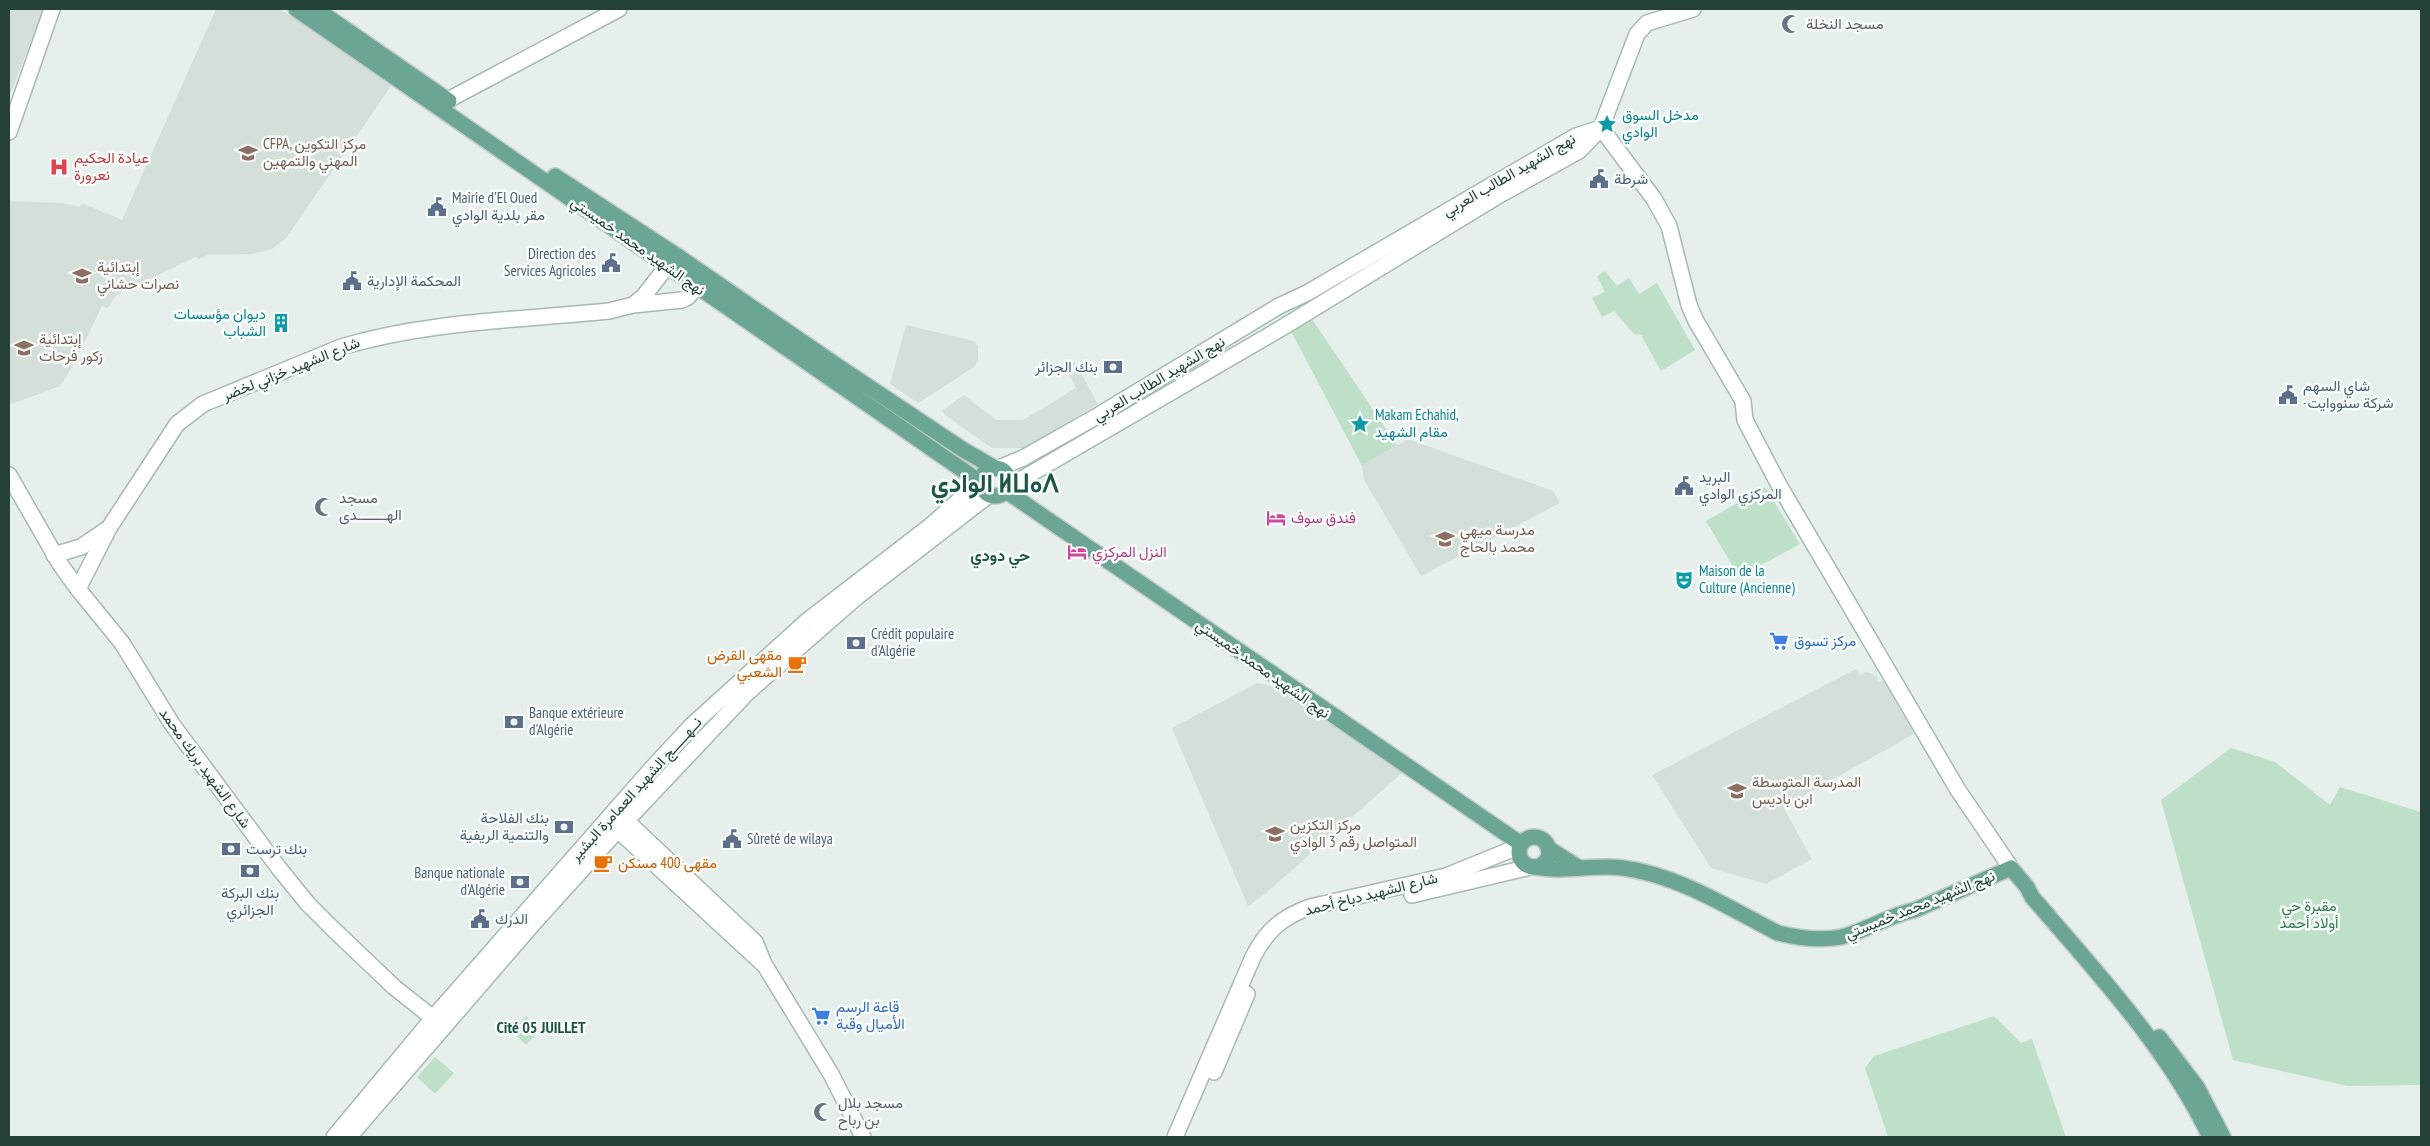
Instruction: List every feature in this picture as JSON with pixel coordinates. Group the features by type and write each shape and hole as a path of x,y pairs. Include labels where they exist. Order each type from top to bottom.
{"main road":[{"path":"9,132 52,9"},
{"name":"نهج الشهيد محمد خميستي","path":"296,9 559,178 702,281 836,365 962,449 996,468"},
{"name":"نهج الشهيد محمد خميستي","path":"316,9 445,104"},
{"path":"445,104 619,9"},
{"path":"1693,9 1647,23 1637,34 1601,128 1648,191 1669,226 1696,321 1743,401 1745,420 1780,485 1944,768 2011,868"},
{"name":"نهج الشهيد الطالب العربي","path":"996,468 1023,458 1099,415 1279,306 1413,238 1492,192 1579,151 1601,128"},
{"name":"نهج الشهيد الطالب العربي","path":"1007,489 1285,326 1413,238"},
{"path":"633,305 644,296 671,260"},
{"name":"نهج الشهيد محمد خميستي","path":"702,281 984,488"},
{"name":"شارع الشهيد خزاني لخضر","path":"78,589 109,528 177,424 204,404 260,379 341,347 401,331 609,311 633,305 682,300 702,281"},
{"path":"996,468 1007,473 1007,489 998,496 984,488 984,472 996,468"},
{"name":"شارع الشهيد بريك محمد","path":"9,475 54,555 78,589 122,643 172,724 255,838 308,904 394,988 439,1023"},
{"name":"نــهـــــج الشهيد العمامرة البشير","path":"334,1137 439,1023 617,821 678,740 745,675 806,621 929,528 964,496 984,488"},
{"name":"نهج الشهيد محمد خميستي","path":"1007,489 1520,845"},
{"path":"54,555 81,547 109,528"},
{"path":"617,821 764,964 831,1074 863,1137"},
{"path":"1548,848 1549,853 1545,863 1533,867 1525,865 1519,856 1520,845 1528,839 1538,838 1548,848 1578,867"},
{"name":"شارع الشهيد دباخ أحمد","path":"1175,1137 1253,957 1265,937 1276,925 1289,916 1310,907 1446,876 1520,845"},
{"name":"نهج الشهيد محمد خميستي","path":"1533,867 1552,869 1578,867 1621,868 1661,877 1687,887 1778,933 1792,937 1842,937 1903,912 1915,910 2011,868 2027,887"},
{"name":"شارع الشهيد دباخ أحمد","path":"1186,1137 1257,970 1270,946 1281,933 1310,916 1533,867"},
{"path":"2027,887 2032,897 2139,1024 2192,1102 2210,1137"},
{"path":"2027,887 2038,892 2102,964 2197,1087 2223,1137"},
{"name":"نــهـــــج الشهيد العمامرة البشير","path":"349,1137 439,1023"}],"shaded area":[{"path":"9,9 44,9 9,97"},
{"name":"CFPA, مركز التكوين المهني والتمهين","path":"216,9 280,9 391,86 286,238 272,249 252,254 208,255 199,259 195,257 115,296 108,308 102,306 75,362 60,386 9,405 9,201 63,203 80,207 82,203 122,220"},
{"path":"906,325 974,341 978,346 978,360 974,367 918,403 890,384"},
{"path":"1074,361 1098,404 1025,448 992,448 942,411 964,395 996,420 1023,420 1076,388 1066,368"},
{"name":"مدرسة ميهي محمد بالحاج","path":"1408,439 1553,491 1560,503 1421,576 1364,480 1362,466"},
{"name":"المدرسة المتوسطة ابن باديس","path":"1856,669 1860,676 1866,672 1876,675 1879,682 1883,680 1914,734 1783,807 1812,859 1766,884 1711,868 1652,775"},
{"name":"مركز التكزين المتواصل رقم 3 الوادي","path":"1257,683 1277,688 1402,773 1265,894 1248,906 1172,728"}],"green space":[{"path":"1605,271 1617,286 1629,278 1639,294 1657,283 1695,350 1661,371 1641,335 1634,334 1614,311 1602,317 1592,298 1605,292 1597,276"},
{"path":"1312,319 1397,445 1362,466 1291,331"},
{"path":"1765,487 1800,544 1739,577 1706,521"},
{"name":"مقبرة حي أولاد أحمد","path":"2231,748 2275,762 2330,805 2340,787 2421,812 2421,1085 2348,1086 2233,1060 2161,800"},
{"path":"526,1016 540,1030 526,1045 512,1031"},
{"path":"1994,1016 2021,1043 2032,1039 2066,1137 1888,1137 1865,1068 1874,1056"},
{"path":"435,1057 454,1073 435,1094 417,1077"}],"place":[{"name":"مسجد النخلة","path":"1791,24"},
{"name":"مدخل السوق الوادي","path":"1607,124"},
{"name":"CFPA, مركز التكوين المهني والتمهين","path":"248,153"},
{"name":"عيادة الحكيم نعرورة","path":"59,167"},
{"name":"شرطة","path":"1599,179"},
{"name":"Mairie d'El Oued مقر بلدية الوادي","path":"437,207"},
{"name":"Direction des Services Agricoles","path":"611,263"},
{"name":"إبتدائية نصرات حشاني","path":"82,276"},
{"name":"المحكمة الإدارية","path":"352,281"},
{"name":"ديوان مؤسسات الشباب","path":"281,323"},
{"name":"إبتدائية زكور فرحات","path":"24,348"},
{"name":"بنك الجزائر","path":"1113,367"},
{"name":"شاي السهم -شركة سنووايت","path":"2288,395"},
{"name":"Makam Echahid, مقام الشهيد","path":"1360,424"},
{"name":"البريد المركزي الوادي","path":"1684,486"},
{"name":"مسجد الهـــــــدى","path":"324,507"},
{"name":"فندق سوف","path":"1276,518"},
{"name":"مدرسة ميهي محمد بالحاج","path":"1445,539"},
{"name":"النزل المركزي","path":"1077,552"},
{"name":"Maison de la Culture (Ancienne)","path":"1684,580"},
{"name":"مركز تسوق","path":"1779,641"},
{"name":"Crédit populaire d'Algérie","path":"856,643"},
{"name":"مقهى القرض الشعبي","path":"797,664"},
{"name":"Banque extérieure d'Algérie","path":"514,722"},
{"name":"المدرسة المتوسطة ابن باديس","path":"1737,791"},
{"name":"بنك الفلاحة والتنمية الريفية","path":"564,827"},
{"name":"مركز التكزين المتواصل رقم 3 الوادي","path":"1275,834"},
{"name":"Sûreté de wilaya","path":"732,839"},
{"name":"بنك ترست","path":"231,849"},
{"name":"مقهى 400 مسكن","path":"603,863"},
{"name":"بنك البركة الجزائري","path":"250,871"},
{"name":"Banque nationale d'Algérie","path":"520,882"},
{"name":"الدرك","path":"480,919"},
{"name":"قاعة الرسم الأميال وقبة","path":"821,1016"},
{"name":"مسجد بلال بن رباح","path":"823,1112"}],"district":[{"name":"الوادي ⵍⵡⴰⴷ","path":"995,483"},
{"name":"حي دودي","path":"1000,555"},
{"name":"Cité 05 JUILLET","path":"541,1027"}]}
